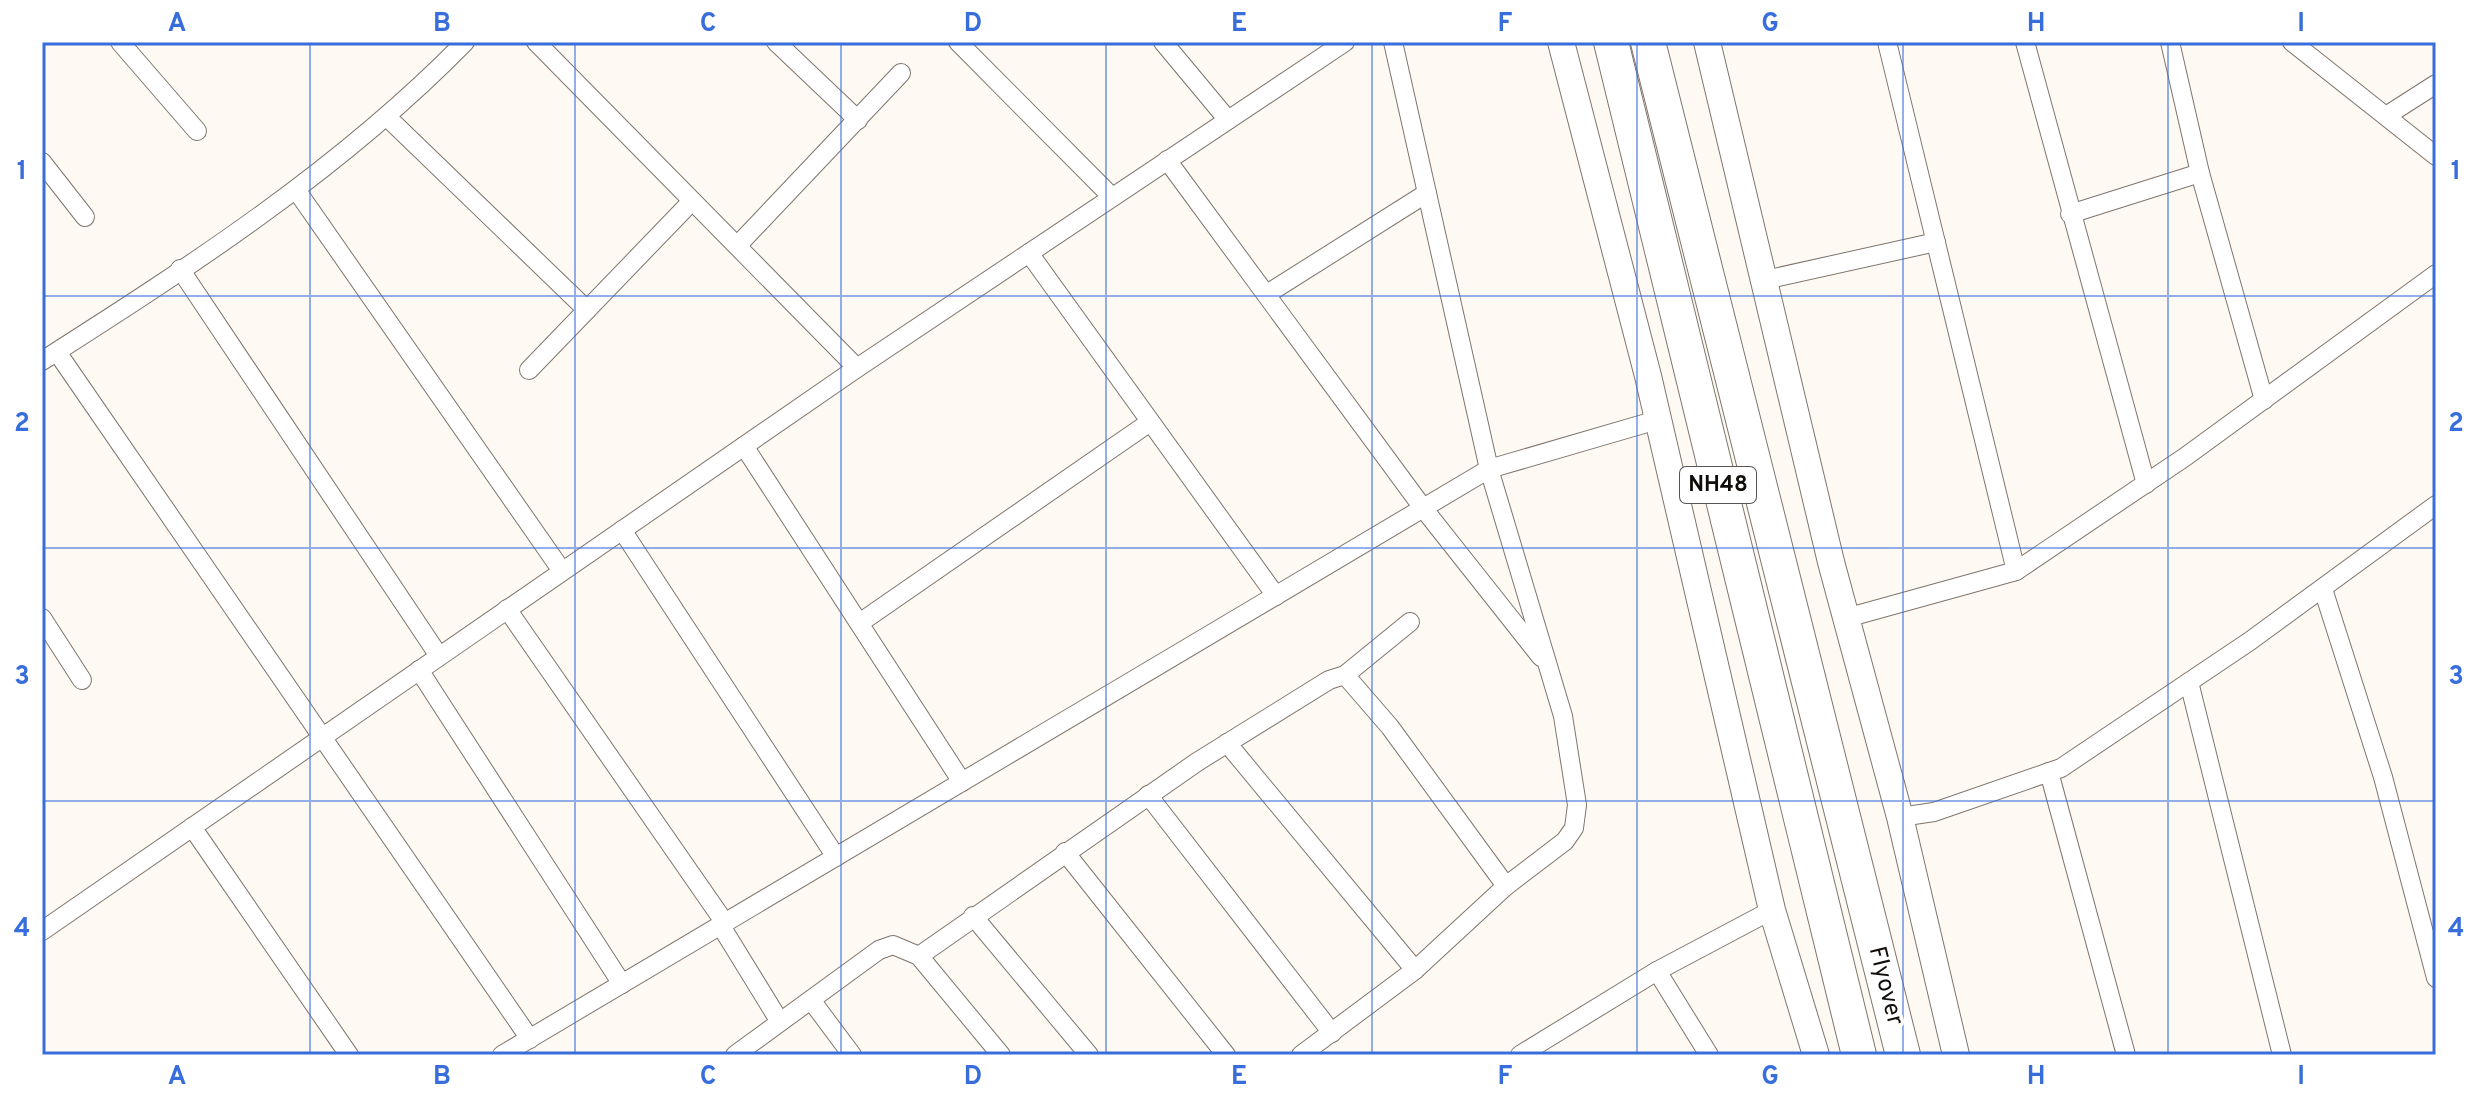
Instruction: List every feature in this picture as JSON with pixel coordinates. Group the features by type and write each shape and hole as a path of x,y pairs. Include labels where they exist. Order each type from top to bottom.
{"highway":[{"name":"Flyover","path":"1611,42 1859,1055"},
{"name":"Flyover","path":"1648,42 1903,1055"}],"main road":[{"path":"1561,42 1657,420 1772,910 1816,1055"},
{"path":"1707,42 1846,618 1900,817 1956,1055"}],"street":[{"path":"120,42 197,131"},
{"path":"465,42 387,117 297,191 49,357 321,738 530,1039"},
{"path":"536,42 857,368"},
{"path":"776,42 858,120"},
{"path":"958,42 1112,197"},
{"path":"1163,42 1228,120"},
{"path":"42,931 857,368 1345,42"},
{"path":"1301,1055 1415,970 1506,886 1565,841 1574,828 1575,790 1563,716 1489,469 1393,42"},
{"path":"1887,42 2016,571"},
{"path":"2025,42 2146,484"},
{"path":"2170,42 2200,173 2264,400"},
{"path":"2292,42 2436,156"},
{"path":"737,246 901,73"},
{"path":"2386,116 2436,84"},
{"path":"387,117 587,310"},
{"path":"1167,160 1423,508 1549,667"},
{"path":"42,162 85,217"},
{"path":"2070,214 2200,173"},
{"path":"297,191 562,571"},
{"path":"1267,294 1427,193"},
{"path":"529,370 692,201"},
{"path":"1765,280 1936,242"},
{"path":"1029,253 1276,596"},
{"path":"180,269 439,656"},
{"path":"1846,618 2016,571 2146,484 2436,274"},
{"path":"502,1055 1489,469 1657,420"},
{"path":"861,622 1150,422"},
{"path":"744,446 962,782"},
{"path":"1900,817 1934,812 2049,772 2189,682 2323,589 2436,505"},
{"path":"622,530 836,857"},
{"path":"2323,589 2383,777 2436,978"},
{"path":"507,609 723,924 780,1022"},
{"path":"42,618 82,680"},
{"path":"919,956 1148,795 1329,680 1345,675 1410,622"},
{"path":"419,670 622,984"},
{"path":"1345,675 1390,727 1506,886"},
{"path":"2189,682 2282,1055"},
{"path":"1227,743 1415,970"},
{"path":"2049,772 2126,1055"},
{"path":"1148,795 1332,1033"},
{"path":"192,827 349,1055"},
{"path":"1065,852 1226,1055"},
{"path":"1521,1055 1657,971 1772,910"},
{"path":"973,916 1089,1055"},
{"path":"735,1055 879,950 893,945 919,956 1001,1055"},
{"path":"1657,971 1709,1055"},
{"path":"811,1000 852,1055"}]}
